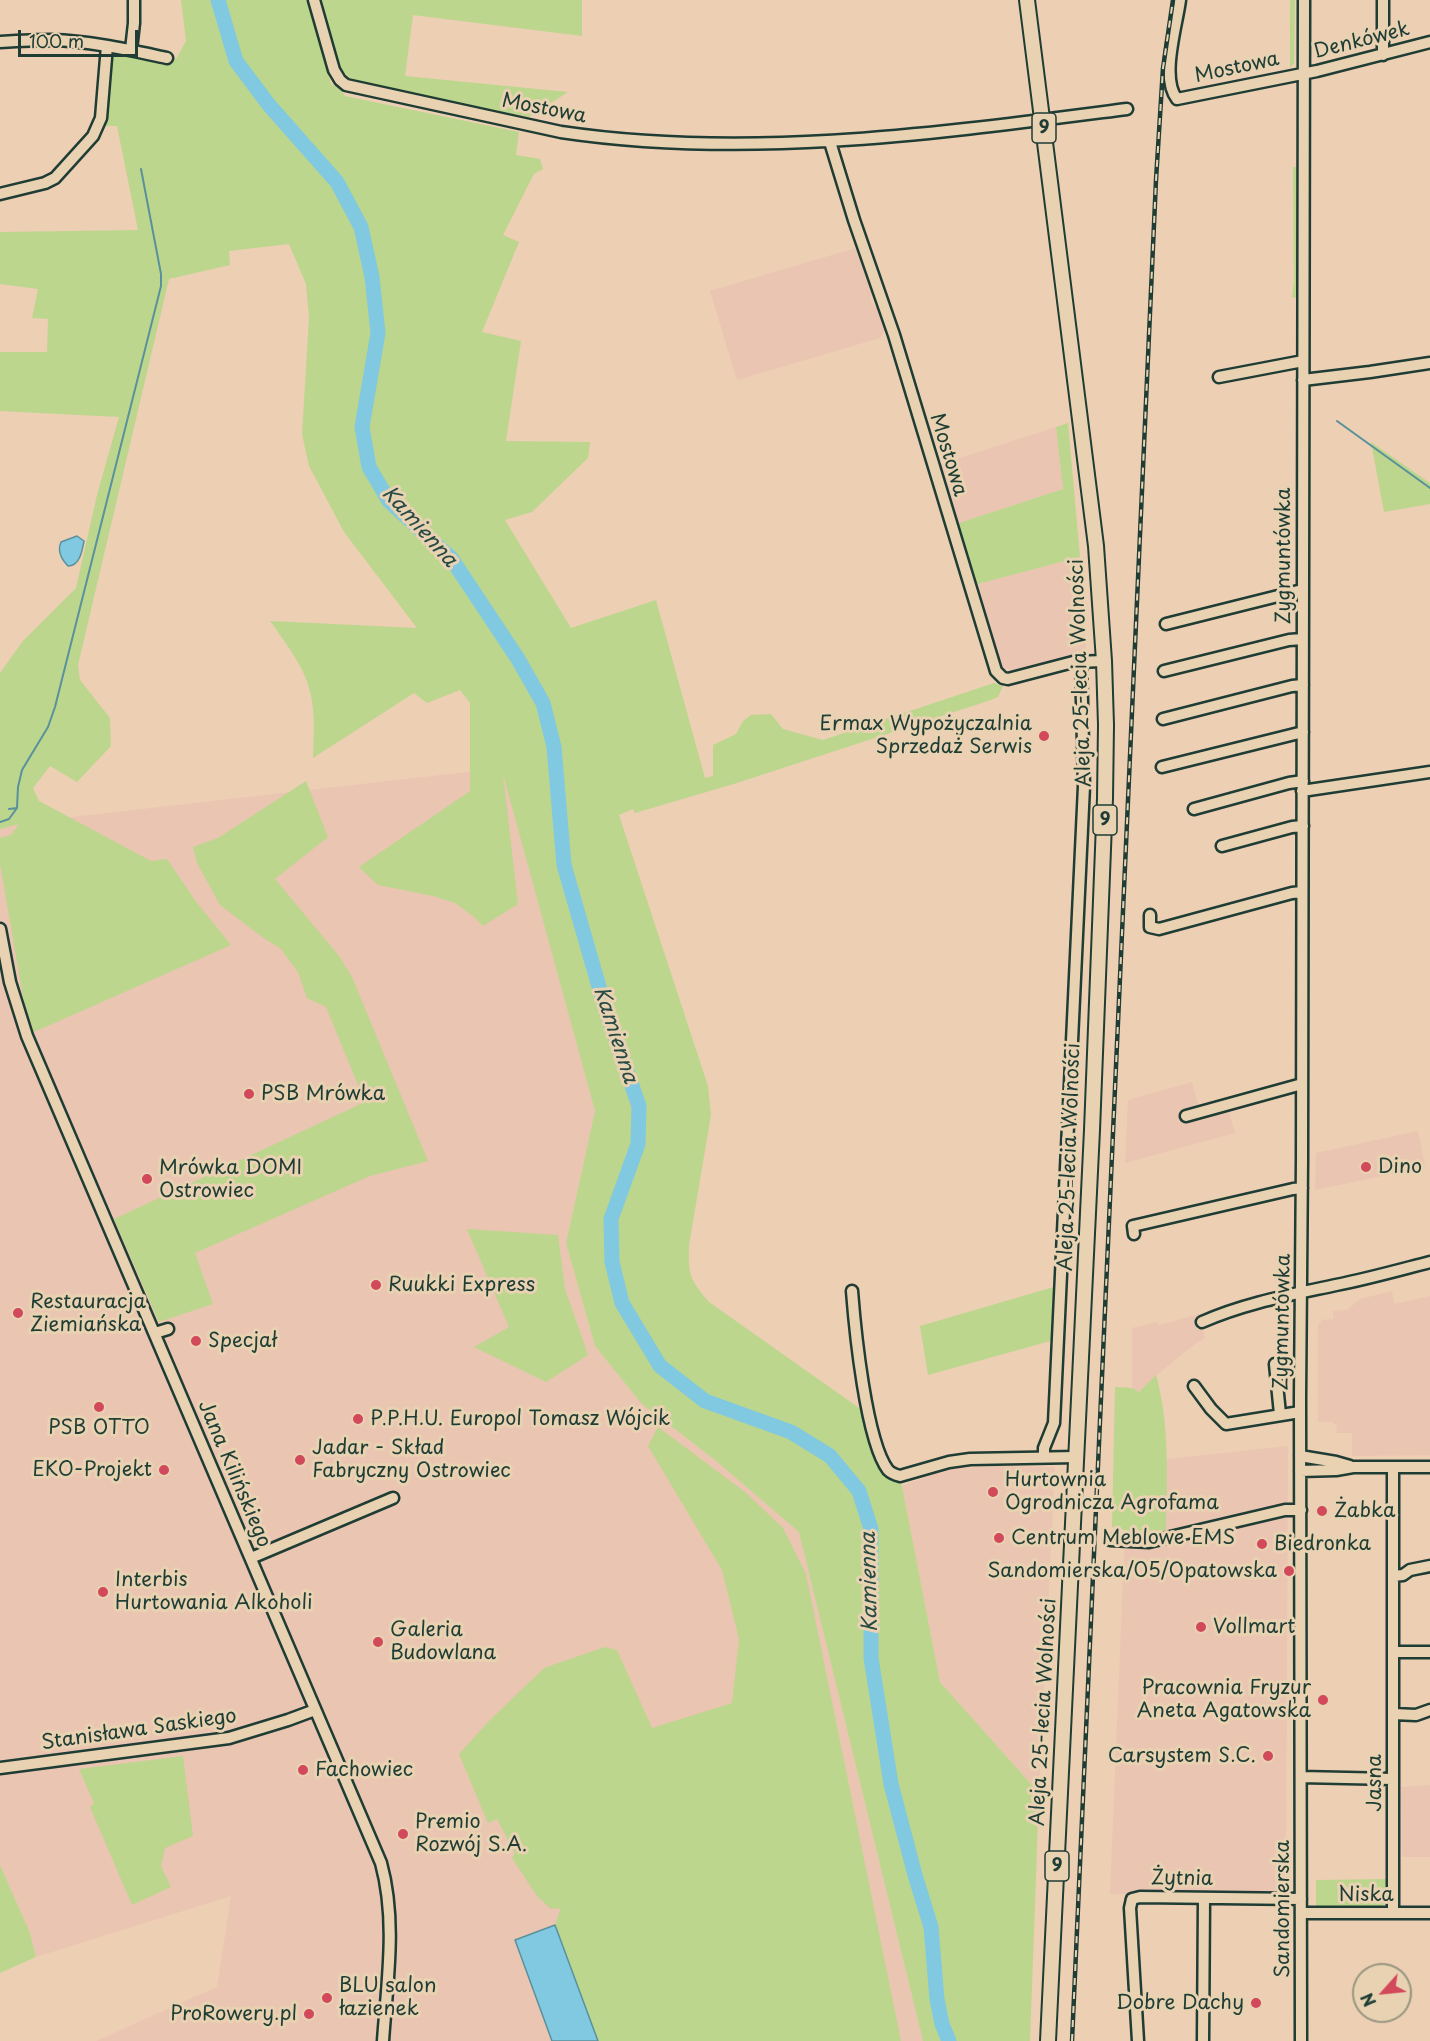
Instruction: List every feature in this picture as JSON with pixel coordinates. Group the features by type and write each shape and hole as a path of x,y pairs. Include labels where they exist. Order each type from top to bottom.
{"main road":[{"name":"Aleja 25-lecia Wolności","path":"1027,0 1096,546 1104,661 1106,798 1048,2041"}],"street":[{"path":"131,50 134,0"},
{"name":"Mostowa","path":"314,0 334,70 340,80 355,87 585,136 668,142 753,144 830,142 1127,108"},
{"name":"Mostowa","path":"1180,0 1171,58 1172,87 1177,99 1304,74"},
{"name":"Zygmuntówka","path":"1300,1456 1304,0"},
{"path":"1383,0 1383,55"},
{"path":"0,42 52,40 107,46 167,58"},
{"name":"Denkówek","path":"1304,74 1430,42"},
{"path":"0,195 45,183 55,178 93,136 101,118 107,46"},
{"name":"Mostowa","path":"830,142 894,335 996,671 1003,678 1008,679 1081,661 1104,661"},
{"path":"1219,377 1303,361"},
{"path":"1303,380 1430,363"},
{"path":"1166,624 1302,590"},
{"path":"1164,671 1289,640 1302,639"},
{"path":"1044,1457 1044,1448 1054,1423 1078,932 1084,786 1081,661"},
{"path":"1163,719 1303,685"},
{"path":"1162,767 1303,732"},
{"path":"1194,809 1289,783 1303,786 1430,772"},
{"path":"1222,846 1302,826"},
{"path":"1150,915 1150,927 1159,929 1302,892"},
{"name":"Jana Kilińskiego","path":"0,929 10,982 27,1036 381,1863 388,1886 391,1922 383,2041"},
{"path":"1186,1116 1302,1084"},
{"path":"1134,1234 1133,1226 1302,1188"},
{"path":"1202,1322 1280,1296 1368,1278 1430,1262"},
{"path":"852,1291 869,1415 884,1460 888,1469 894,1474 900,1476 949,1462 970,1459 1076,1457"},
{"path":"155,1333 168,1329"},
{"path":"1275,1364 1280,1414"},
{"path":"1194,1386 1211,1409 1226,1424 1300,1412"},
{"path":"1300,1456 1353,1467"},
{"name":"Sandomierska","path":"1300,1456 1301,2041"},
{"path":"1300,1471 1353,1467 1430,1467"},
{"name":"Jasna","path":"1393,1467 1393,1913"},
{"path":"251,1558 393,1498"},
{"path":"1110,1540 1149,1542 1285,1510 1301,1510"},
{"path":"1393,1576 1430,1566"},
{"path":"1394,1652 1430,1652"},
{"name":"Stanisława Saskiego","path":"0,1768 229,1738 315,1710"},
{"path":"1393,1714 1416,1715 1430,1710"},
{"path":"1301,1777 1392,1779"},
{"name":"Żytnia","path":"1138,2041 1130,1908 1134,1898 1301,1899"},
{"path":"1203,2041 1204,1898"},
{"name":"Niska","path":"1301,1913 1430,1913"}],"shaded area":[{"path":"859,247 873,292 870,298 874,306 879,307 886,328 880,338 737,380 710,291"},
{"path":"1056,427 1063,489 956,524 938,465"},
{"path":"1080,557 1086,652 1013,671 1000,666 974,585"},
{"path":"502,768 595,1111 566,1243 595,1346 641,1403 715,1460 799,1532 923,2041 96,2041 217,1987 231,1896 36,1957 30,1933 0,1865 0,829 20,823"},
{"path":"1192,1082 1200,1112 1227,1105 1235,1133 1125,1163 1128,1100"},
{"path":"1418,1131 1425,1167 1315,1190 1316,1153"},
{"path":"1392,1291 1394,1304 1430,1296 1430,1455 1352,1456 1352,1433 1336,1433 1337,1425 1333,1422 1318,1422 1318,1325 1322,1320 1333,1319 1333,1311 1347,1310 1360,1299"},
{"path":"1199,1314 1205,1338 1153,1378 1139,1392 1132,1388 1132,1328 1157,1322 1159,1325"},
{"path":"1288,1446 1286,1896 1110,1894 1125,1530 1137,1536 1166,1530 1167,1459"},
{"path":"994,1466 1055,1467 1039,1793 940,1682 902,1486 946,1469"},
{"path":"1430,1785 1430,1857 1402,1857 1401,1787"}],"green space":[{"path":"181,0 308,0 331,84 340,88 345,96 519,132 516,155 540,159 543,169 534,174 503,235 519,242 482,332 521,341 506,441 590,442 588,458 532,512 505,520 571,628 656,600 705,778 713,776 713,745 736,734 743,721 751,715 771,714 783,729 823,740 994,683 1003,686 998,697 988,701 737,783 635,813 633,809 619,815 708,1086 711,1115 689,1245 691,1276 709,1302 869,1415 894,1474 902,1486 940,1682 1039,1793 1030,2041 923,2041 799,1532 715,1460 641,1403 595,1346 566,1243 595,1111 503,774 518,904 483,926 455,903 433,896 378,885 359,867 470,791 470,703 460,690 427,703 414,693 313,758 314,715 308,684 294,656 270,621 417,628 344,532 309,466 302,434 309,317 306,284 289,244 229,251 230,265 169,279 78,665 80,680 110,718 111,746 77,782 50,766 33,788 39,801 151,861 167,859 197,903 231,945 34,1032 24,1002 0,864 0,838 11,835 19,824 0,829 0,673 23,641 76,588 97,495 119,417 0,411 0,352 47,352 48,319 32,318 38,289 0,284 0,232 138,230 117,126 98,126 107,46 176,59 186,41"},
{"path":"322,0 582,0 582,36 413,15 405,76 568,92 529,117 362,84 350,78 336,64"},
{"path":"1290,0 1295,0 1294,63 1290,68"},
{"path":"1293,167 1298,167 1297,298 1292,297 1294,282"},
{"path":"1068,423 1080,557 974,585 956,524 1063,489 1056,427"},
{"path":"1371,442 1430,483 1430,504 1384,512"},
{"path":"306,781 328,837 275,879 339,956 352,977 428,1161 370,1176 195,1253 213,1304 159,1322 114,1219 365,1102 326,1007 307,998 298,972 280,948 220,905 197,863 193,847 218,838"},
{"path":"467,1229 558,1235 565,1289 588,1355 546,1382 474,1347 509,1327"},
{"path":"1057,1286 1054,1340 928,1375 920,1326"},
{"path":"1156,1375 1166,1433 1166,1530 1137,1536 1112,1527 1115,1387 1132,1388 1139,1392"},
{"path":"658,1427 745,1492 783,1528 806,1574 901,2041 598,2041 555,1925 561,1908 551,1909 537,1896 512,1858 515,1853 497,1819 488,1823 459,1754 489,1721 544,1668 605,1647 617,1650 652,1728 732,1703 739,1639 722,1570 648,1446"},
{"path":"183,1756 193,1836 165,1848 161,1866 171,1887 132,1905 90,1807 94,1803 79,1769"},
{"path":"0,1865 30,1933 36,1957 0,1973"},
{"path":"1388,1879 1388,1900 1382,1906 1316,1909 1316,1880"}],"water":[{"path":"77,536 84,541 81,553 75,564 68,566 61,555 60,545 61,542"},
{"path":"555,1925 598,2041 552,2041 515,1940"}],"waterway":[{"name":"Kamienna","path":"218,0 236,61 269,105 337,182 361,227 372,277 378,333 362,427 369,467 389,501 451,558 518,659 543,703 554,747 564,865 606,1011 639,1106 638,1144 611,1219 612,1262 622,1303 660,1366 705,1401 791,1432 830,1456 859,1491 871,1529 871,1658 891,1784 931,1927 937,1999 942,2024 949,2041"},
{"path":"9,809 17,808 22,770 48,727 55,707 161,286 161,274 141,169"},
{"path":"1337,421 1430,488"},
{"path":"0,822 9,819 17,808"}],"railway":[{"path":"1072,2041 1156,180 1163,68 1173,0"}],"place":[{"name":"Ermax Wypożyczalnia Sprzedaż Serwis","path":"1044,736"},
{"name":"PSB Mrówka","path":"249,1094"},
{"name":"Dino","path":"1366,1167"},
{"name":"Mrówka DOMI Ostrowiec","path":"147,1179"},
{"name":"Ruukki Express","path":"376,1285"},
{"name":"Restauracja Ziemiańska","path":"18,1313"},
{"name":"Specjał","path":"196,1341"},
{"name":"PSB OTTO","path":"99,1407"},
{"name":"P.P.H.U. Europol Tomasz Wójcik","path":"358,1419"},
{"name":"Jadar - Skład Fabryczny Ostrowiec","path":"300,1460"},
{"name":"EKO-Projekt","path":"164,1470"},
{"name":"Hurtownia Ogrodnicza Agrofama","path":"993,1492"},
{"name":"Żabka","path":"1322,1511"},
{"name":"Centrum Meblowe EMS","path":"999,1538"},
{"name":"Biedronka","path":"1262,1544"},
{"name":"Sandomierska/05/Opatowska","path":"1289,1571"},
{"name":"Interbis Hurtowania Alkoholi","path":"103,1592"},
{"name":"Vollmart","path":"1201,1627"},
{"name":"Galeria Budowlana","path":"378,1642"},
{"name":"Pracownia Fryzur Aneta Agatowska","path":"1323,1700"},
{"name":"Carsystem S.C.","path":"1268,1756"},
{"name":"Fachowiec","path":"303,1770"},
{"name":"Premio Rozwój S.A.","path":"403,1834"},
{"name":"BLU salon łazienek","path":"327,1998"},
{"name":"Dobre Dachy","path":"1256,2003"},
{"name":"ProRowery.pl","path":"309,2014"}]}
